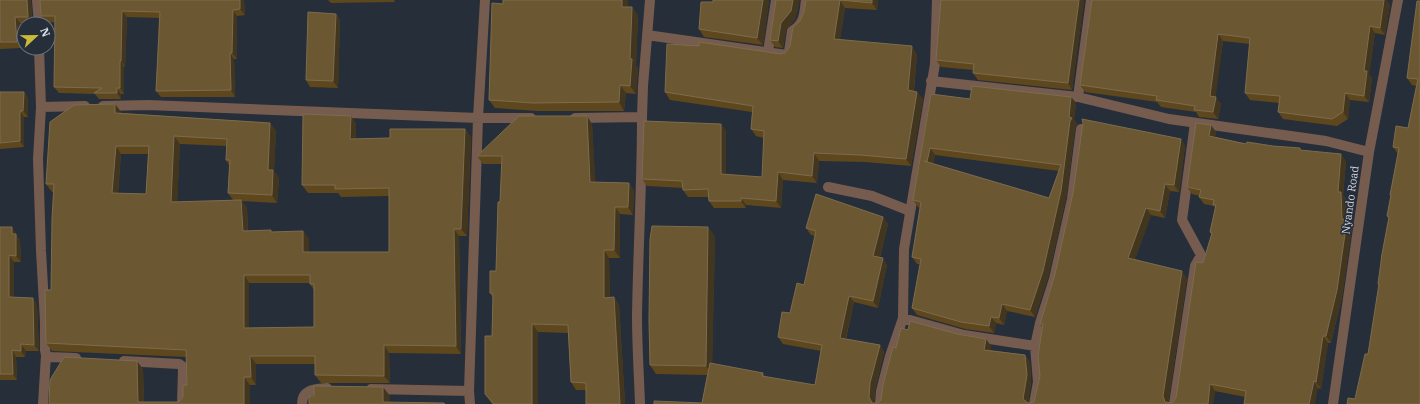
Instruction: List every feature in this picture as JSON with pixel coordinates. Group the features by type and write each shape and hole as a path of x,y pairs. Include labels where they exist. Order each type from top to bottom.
{"street":[{"path":"37,0 38,16"},
{"path":"470,404 469,391 478,118 485,0"},
{"path":"640,404 637,316 642,171 642,118 650,0"},
{"path":"768,52 776,0"},
{"path":"647,35 786,55 789,52 792,31 800,26 806,0"},
{"path":"880,404 881,391 890,356 903,318 904,249 935,64 937,0"},
{"path":"1078,97 1091,0"},
{"name":"Nyando Road","path":"1333,404 1369,152 1398,0"},
{"path":"39,56 41,107 38,159 46,355 43,404"},
{"path":"931,81 1078,97 1168,119 1326,141 1369,152"},
{"path":"41,107 148,105 478,118 542,118"},
{"path":"566,118 642,118"},
{"path":"1174,404 1195,266 1201,255 1182,220 1195,123"},
{"path":"1034,404 1038,382 1035,346 1040,323 1054,279 1072,199 1082,129"},
{"path":"828,187 872,196 910,211"},
{"path":"903,318 964,335 1035,346"},
{"path":"46,355 50,357 88,359"},
{"path":"111,360 179,364 183,369 182,404"},
{"path":"302,404 303,396 307,392 315,389 337,388"},
{"path":"360,389 469,391"}],"building":[{"path":"0,0 27,0 28,16 15,17 16,42 0,42"},
{"path":"40,0 240,0 240,9 233,10 232,53 230,53 231,90 156,91 160,12 122,11 120,88 117,88 117,93 94,93 102,88 54,87 56,16 41,16"},
{"path":"503,0 622,0 622,7 632,7 630,59 632,59 630,86 620,85 619,102 533,103 489,100 492,3 503,4"},
{"path":"713,0 763,0 757,38 699,29 701,2 713,2"},
{"path":"776,0 793,0 791,11 781,23 778,41 770,40"},
{"path":"806,0 840,0 834,39 912,46 908,90 917,92 906,159 814,153 812,176 778,172 776,201 741,198 741,201 709,201 708,189 683,190 682,181 642,179 644,121 721,124 721,174 762,177 764,131 751,129 753,106 665,92 667,44 699,46 699,42 781,54 785,53 790,46 793,27 800,21 804,12"},
{"path":"840,0 872,0 872,3"},
{"path":"941,0 1079,0 1068,83 973,73 974,64 936,60"},
{"path":"1092,0 1384,0 1380,28 1370,26 1364,71 1367,71 1364,96 1345,93 1343,112 1332,119 1278,112 1280,96 1245,93 1250,38 1218,34 1210,96 1216,97 1213,112 1194,110 1195,106 1156,100 1157,96 1080,85"},
{"path":"1417,1 1420,1 1420,404 1347,404 1348,398 1355,399 1365,354 1368,354 1382,254 1389,217 1387,216 1390,195 1399,148 1393,147 1396,126 1408,128 1418,79 1407,78"},
{"path":"308,12 336,14 333,81 306,80"},
{"path":"972,86 1071,97 1069,117 1072,118 1070,121 1061,191 1043,271 1030,310 1002,304 999,318 991,317 989,326 961,322 912,308 921,259 912,257 921,202 913,200 931,94 970,99","holes":["930,148 1061,165 1049,198 927,162"]},
{"path":"0,92 24,92 23,111 20,111 20,141 0,143"},
{"path":"115,104 115,113 270,123 268,170 273,170 272,195 228,193 230,160 226,160 227,139 174,136 171,202 241,200 243,231 303,231 303,252 389,252 389,188 335,189 335,185 302,185 303,114 351,116 350,139 390,138 390,129 465,129 461,229 454,229 456,346 384,345 384,376 315,375 315,356 250,356 251,377 244,377 244,404 49,404 50,380 64,357 137,361 138,402 179,402 183,397 183,385 187,385 186,350 46,343 45,290 51,290 54,184 46,184 50,122 74,105","holes":["116,146 149,146 146,194 112,193","244,275 310,275 310,284 314,284 314,327 244,328"]},
{"path":"519,116 587,116 590,182 629,183 628,207 615,207 614,250 604,250 604,298 614,297 620,404 586,404 586,383 571,382 568,325 532,324 532,404 494,404 485,394 485,336 492,336 493,294 490,293 490,271 496,271 498,202 500,202 502,156 477,156"},
{"path":"1082,119 1181,139 1174,185 1165,184 1160,211 1146,208 1128,258 1182,271 1163,396 1165,402 1172,403 1176,398 1196,262 1203,263 1212,233 1210,232 1216,205 1213,205 1214,200 1199,197 1201,190 1187,187 1196,123 1211,125 1209,136 1246,144 1247,142 1300,148 1300,150 1341,154 1338,192 1341,192 1342,219 1347,220 1337,290 1326,336 1323,336 1316,382 1314,381 1309,404 1244,404 1246,391 1210,384 1208,404 654,404 654,401 702,403 710,363 763,373 762,376 815,385 822,345 778,337 782,312 790,313 797,283 804,285 816,231 806,228 816,194 883,217 873,256 883,258 873,301 849,296 840,338 880,345 870,383 869,397 872,403 878,403 881,400 883,385 893,347 896,348 901,328 908,330 910,321 957,334 986,339 984,350 1025,355 1027,375 1023,399 1028,403 1034,402 1040,376 1038,356 1043,324 1040,324 1055,274 1073,193 1083,123"},
{"path":"652,226 708,227 706,366 650,365 650,239"},
{"path":"0,227 12,227 12,234 16,234 16,256 9,255 9,297 33,298 34,345 21,344 21,351 12,350 13,374 0,374"},
{"path":"314,386 383,387 383,402 445,404 309,404 309,396 314,396"}]}
